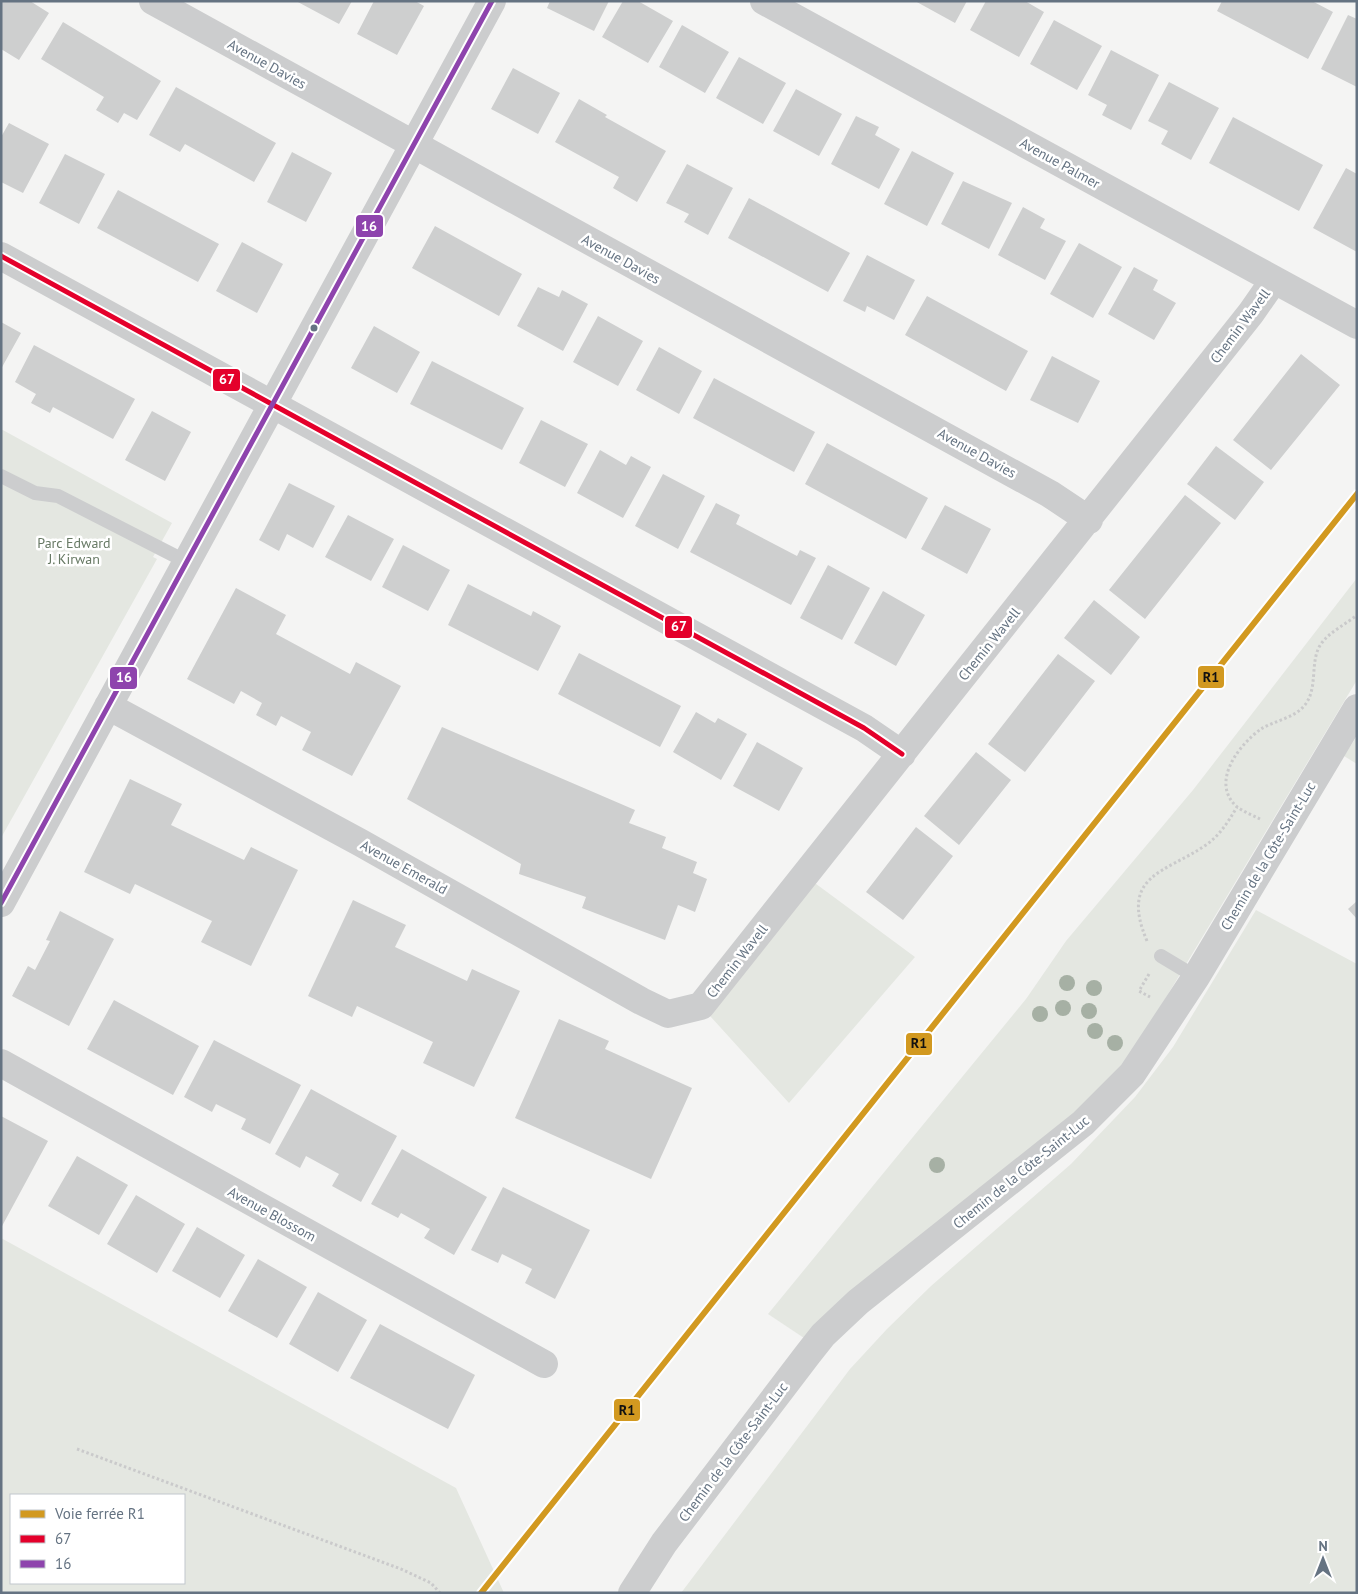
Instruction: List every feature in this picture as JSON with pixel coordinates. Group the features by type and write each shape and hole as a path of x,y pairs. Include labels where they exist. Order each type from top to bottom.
{"street":[{"name":"Avenue Davies","path":"152,1 1050,494 1088,520"},
{"path":"1,903 492,1"},
{"name":"Avenue Palmer","path":"764,1 1357,325"},
{"path":"1,256 864,728 902,754"},
{"name":"Chemin Wavell","path":"701,1006 1088,520 1251,313 1274,280"},
{"name":"Avenue Emerald","path":"108,706 369,847 641,1001 668,1014 701,1006"},
{"name":"Chemin de la Côte-Saint-Luc","path":"632,1593 664,1543 823,1335 858,1302 1102,1107 1145,1058 1196,977 1357,708"},
{"name":"Avenue Blossom","path":"1,1063 544,1364"}],"lane":[{"path":"1,476 35,493 58,496 187,562"},
{"path":"1161,956 1196,977"}],"path":[{"path":"1261,819 1237,807 1227,787 1227,775 1232,760 1244,744 1261,729 1304,706 1310,696 1322,643 1357,616"},
{"path":"1154,1000 1139,991 1161,956 1149,947 1139,911 1141,893 1146,881 1158,871 1205,845 1220,833 1237,807"},
{"path":"77,1449 401,1569 431,1583 440,1593"}],"green space":[{"name":"Parc Edward J. Kirwan","path":"1,429 172,523 153,557 157,559 1,838"},
{"path":"1357,578 1357,680 1129,1059 1069,1120 807,1340 768,1314 1026,999 1066,941 1193,790"},
{"path":"1357,736 1357,764 1344,756"},
{"path":"804,875 915,957 789,1103 701,1006"},
{"path":"1256,910 1357,964 1357,1593 681,1593 850,1369 931,1286 1071,1164 1135,1097 1173,1047"},
{"path":"1,1238 456,1488 504,1593 1,1593"}],"building":[{"path":"2,1 30,1 49,13 19,60 1,49"},
{"path":"296,1 352,1 339,24"},
{"path":"374,1 415,1 424,6 397,55 357,34"},
{"path":"550,1 609,1 594,31 547,8"},
{"path":"623,1 638,1 673,21 648,63 602,37"},
{"path":"915,1 967,1 955,23"},
{"path":"986,1 1025,1 1044,12 1019,57 970,30"},
{"path":"1222,1 1312,1 1333,12 1308,59 1217,11"},
{"path":"1348,15 1357,19 1357,87 1321,69"},
{"path":"1054,20 1102,46 1077,90 1030,64"},
{"path":"63,22 161,81 137,120 124,113 118,123 96,110 104,97 41,59"},
{"path":"682,25 729,52 705,93 659,67"},
{"path":"1111,50 1159,75 1131,130 1102,115 1107,105 1088,95"},
{"path":"739,57 786,83 763,124 716,98"},
{"path":"513,68 560,93 538,134 491,109"},
{"path":"1169,82 1219,108 1191,160 1161,144 1168,131 1148,121"},
{"path":"176,87 276,143 254,182 185,144 180,152 149,135"},
{"path":"796,89 842,114 819,156 773,131"},
{"path":"579,99 607,115 605,117 666,151 637,202 613,188 619,177 555,142"},
{"path":"856,116 879,127 875,135 900,149 879,189 831,164"},
{"path":"1233,117 1323,165 1299,211 1209,163"},
{"path":"9,123 49,144 23,193 1,182 1,137"},
{"path":"912,151 954,173 927,226 884,204"},
{"path":"292,152 332,173 306,222 267,202"},
{"path":"65,154 105,174 79,224 39,203"},
{"path":"687,164 733,188 708,235 684,222 689,214 666,203"},
{"path":"1346,168 1357,174 1357,252 1313,228"},
{"path":"963,181 1012,203 989,249 941,224"},
{"path":"118,190 219,244 198,282 97,228"},
{"path":"749,198 850,253 828,292 728,238"},
{"path":"1023,207 1045,219 1040,228 1066,241 1045,280 998,255"},
{"path":"435,226 522,274 499,316 412,268"},
{"path":"242,242 283,264 257,313 216,291"},
{"path":"1079,243 1122,267 1093,318 1050,294"},
{"path":"867,255 915,280 894,320 867,306 865,312 843,301"},
{"path":"1134,267 1158,280 1153,290 1176,303 1154,340 1108,314"},
{"path":"538,287 559,297 562,290 588,304 563,351 517,326"},
{"path":"927,296 1028,351 1006,391 905,335"},
{"path":"598,316 643,341 618,386 573,362"},
{"path":"1,322 21,333 1,369"},
{"path":"374,326 420,352 397,393 351,368"},
{"path":"34,345 135,399 113,439 53,407 50,413 31,403 36,394 15,382"},
{"path":"659,347 702,371 679,414 636,390"},
{"path":"1301,354 1340,385 1271,470 1233,440"},
{"path":"1052,356 1100,381 1078,423 1030,400"},
{"path":"432,361 524,408 502,450 410,404"},
{"path":"714,378 815,432 794,472 693,418"},
{"path":"152,411 191,432 165,481 125,460"},
{"path":"541,420 588,444 565,487 519,463"},
{"path":"827,443 928,498 906,539 805,484"},
{"path":"1216,446 1264,482 1235,520 1187,484"},
{"path":"600,450 626,465 631,456 651,467 623,518 577,493"},
{"path":"663,474 705,496 678,549 635,526"},
{"path":"289,483 335,506 313,548 287,534 279,551 259,540"},
{"path":"1185,495 1221,523 1145,619 1109,590"},
{"path":"716,503 740,515 736,524 797,556 800,550 816,558 791,605 690,552"},
{"path":"945,505 991,529 967,574 921,549"},
{"path":"348,515 394,539 371,581 325,557"},
{"path":"403,545 450,570 428,611 382,587"},
{"path":"828,565 870,588 842,640 800,618"},
{"path":"468,584 531,616 533,611 561,626 538,671 448,625"},
{"path":"236,588 286,615 276,634 350,674 356,662 401,686 352,776 302,750 311,732 281,716 276,726 256,715 262,703 241,691 234,704 187,679"},
{"path":"883,591 925,615 896,666 854,643"},
{"path":"1094,600 1140,637 1111,675 1064,638"},
{"path":"579,653 681,706 660,747 558,694"},
{"path":"1058,654 1095,681 1025,772 988,744"},
{"path":"696,712 715,723 718,718 747,734 721,780 673,752"},
{"path":"442,727 635,810 629,823 666,837 662,848 697,862 693,873 707,879 695,912 678,905 665,940 582,908 586,897 519,874 521,864 407,799"},
{"path":"757,742 803,768 779,811 733,786"},
{"path":"976,752 1011,780 959,845 924,816"},
{"path":"130,779 182,804 171,825 244,860 251,847 298,870 251,966 201,942 212,921 135,884 130,894 84,872"},
{"path":"916,827 953,856 903,920 866,892"},
{"path":"353,900 406,925 395,947 467,981 472,969 520,991 474,1087 423,1063 433,1042 357,1006 352,1017 308,996"},
{"path":"1357,901 1357,919 1348,909"},
{"path":"60,911 114,939 69,1026 12,996 28,966 35,970 50,941 46,940"},
{"path":"114,1000 199,1046 173,1095 87,1049"},
{"path":"559,1019 609,1041 605,1049 692,1088 651,1179 515,1118"},
{"path":"214,1040 301,1085 270,1144 241,1129 246,1119 216,1104 212,1112 184,1097"},
{"path":"311,1089 397,1136 361,1202 332,1186 339,1174 306,1156 300,1168 275,1154"},
{"path":"1,1116 48,1141 1,1228"},
{"path":"402,1149 487,1197 454,1255 424,1238 430,1229 401,1213 398,1218 371,1204"},
{"path":"77,1156 128,1185 99,1235 48,1206"},
{"path":"503,1187 590,1230 555,1299 525,1283 532,1269 502,1254 498,1263 471,1250"},
{"path":"136,1195 185,1224 157,1273 107,1244"},
{"path":"197,1227 245,1255 220,1298 172,1271"},
{"path":"258,1259 307,1287 277,1338 228,1311"},
{"path":"318,1292 367,1320 338,1372 289,1344"},
{"path":"380,1324 475,1375 448,1429 350,1378"}],"rail line":[{"name":"R1","path":"481,1593 1357,494"}],"transit line":[{"name":"16","path":"1,903 492,1"},
{"name":"67","path":"1,256 864,728 902,754"}]}
